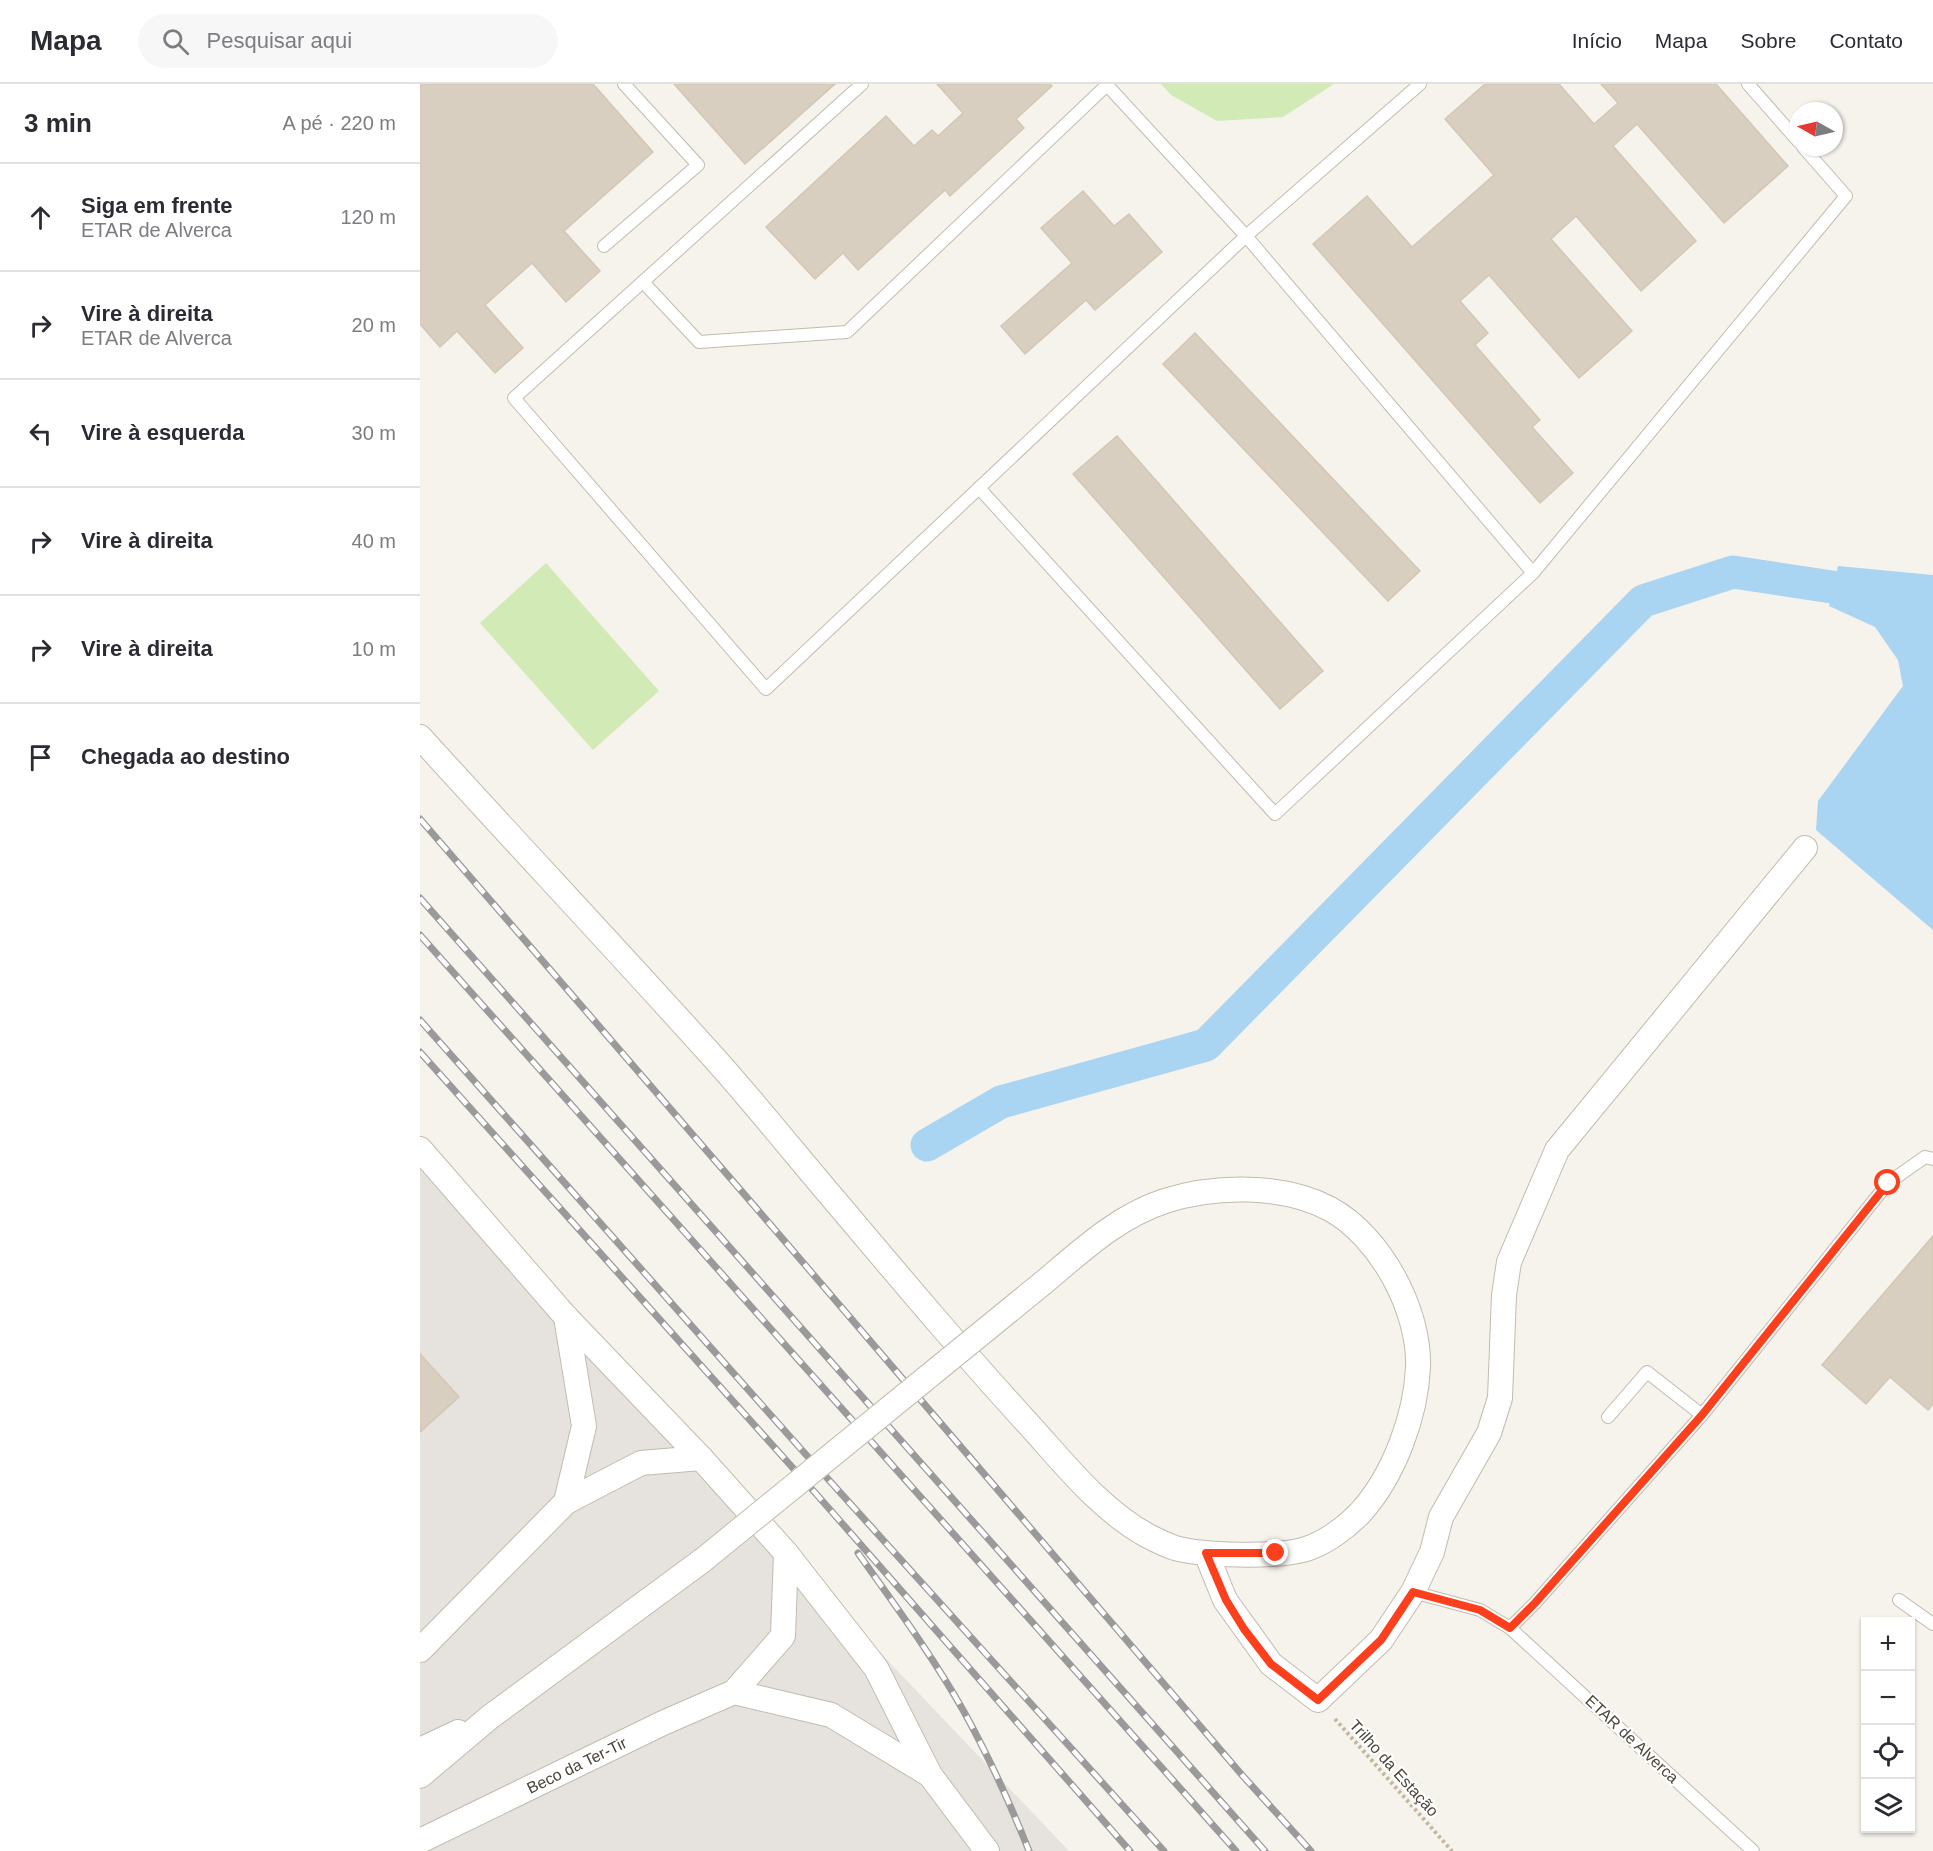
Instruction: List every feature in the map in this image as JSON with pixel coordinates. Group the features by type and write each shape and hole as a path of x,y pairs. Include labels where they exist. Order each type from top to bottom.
{"street":[{"path":"420,737 716,1061 993,1386 1077,1478 1111,1510 1143,1533 1173,1547 1206,1553 1276,1553 1304,1550 1333,1536 1361,1512 1386,1476 1406,1436 1418,1364 1412,1322 1398,1284 1378,1250 1352,1223 1328,1207 1290,1195 1245,1190 1206,1191 1162,1202 1124,1220 1043,1283 703,1560 490,1717 420,1776"},
{"path":"1206,1553 1226,1600 1264,1656 1318,1700 1381,1640 1413,1592 1432,1552 1441,1517 1489,1434 1500,1398 1504,1295 1509,1262 1557,1150 1805,848"},
{"path":"420,1149 566,1317 701,1458 786,1553 876,1668 930,1775 987,1851"},
{"path":"566,1317 584,1426 566,1502"},
{"path":"420,1650 566,1502 641,1463 701,1458"},
{"name":"Beco da Ter-Tir","path":"420,1841 663,1723 734,1692 783,1636 786,1553"},
{"path":"734,1692 831,1715 930,1775"},
{"path":"420,1750 490,1717"}],"lane":[{"path":"604,246 698,165 624,84"},
{"path":"862,84 514,398 766,689 1246,236 1420,84"},
{"path":"643,282 699,342 847,332 1106,84 1246,236 1533,573"},
{"path":"1748,84 1789,131"},
{"path":"979,488 1275,814 1533,573 1846,196 1811,156"},
{"path":"1510,1628 1702,1415 1888,1183 1925,1157 1933,1159"},
{"path":"1608,1417 1647,1372 1702,1415"},
{"name":"ETAR de Alverca","path":"1413,1592 1480,1610 1510,1628 1754,1851"},
{"path":"1899,1600 1933,1624"}],"path":[{"name":"Trilho da Estação","path":"1318,1700 1452,1851"}],"shaded area":[{"path":"420,1169 1069,1851 420,1851"}],"green space":[{"path":"1161,84 1334,84 1283,117 1217,121 1171,95"},
{"path":"546,563 659,691 593,750 480,623"}],"water":[{"path":"1838,566 1933,575 1933,930 1816,830 1818,801 1903,686 1898,660 1875,627 1829,606"}],"building":[{"path":"420,84 593,84 653,152 564,231 600,271 566,302 532,263 485,305 523,348 495,373 457,331 440,347 420,324"},
{"path":"674,84 835,84 745,164"},
{"path":"937,84 1050,84 1052,86 1016,119 1024,128 950,196 945,190 858,270 843,253 815,279 766,227 886,116 914,146 932,130 938,136 963,113"},
{"path":"1485,84 1559,84 1594,124 1618,103 1601,84 1716,84 1788,166 1724,223 1637,124 1613,146 1696,241 1641,291 1576,216 1551,239 1632,331 1579,378 1489,275 1460,301 1488,333 1475,345 1540,420 1532,427 1573,473 1540,503 1313,244 1367,196 1412,247 1494,175 1445,119"},
{"path":"1083,191 1114,226 1129,214 1162,252 1095,310 1086,300 1025,354 1001,326 1072,263 1041,228"},
{"path":"1195,333 1420,571 1388,601 1163,364"},
{"path":"1117,436 1323,671 1280,709 1073,474"},
{"path":"1933,1236 1933,1404 1928,1410 1890,1377 1866,1404 1822,1365"},
{"path":"420,1354 459,1397 420,1432"}],"waterway":[{"path":"927,1145 1001,1102 1206,1045 1643,601 1733,572 1832,587"}],"railway":[{"path":"420,819 1242,1775 1311,1851"},
{"path":"420,898 1265,1851"},
{"path":"420,935 1236,1851"},
{"path":"420,1020 800,1448 1164,1851"},
{"path":"420,1052 818,1496 1130,1851"},
{"path":"858,1553 926,1650 963,1710 998,1779 1029,1851"}],"route":[{"path":"1276,1553 1206,1553 1226,1600 1244,1629 1271,1664 1318,1700 1381,1640 1413,1592 1480,1610 1510,1628 1535,1603 1702,1415 1888,1183"}]}
